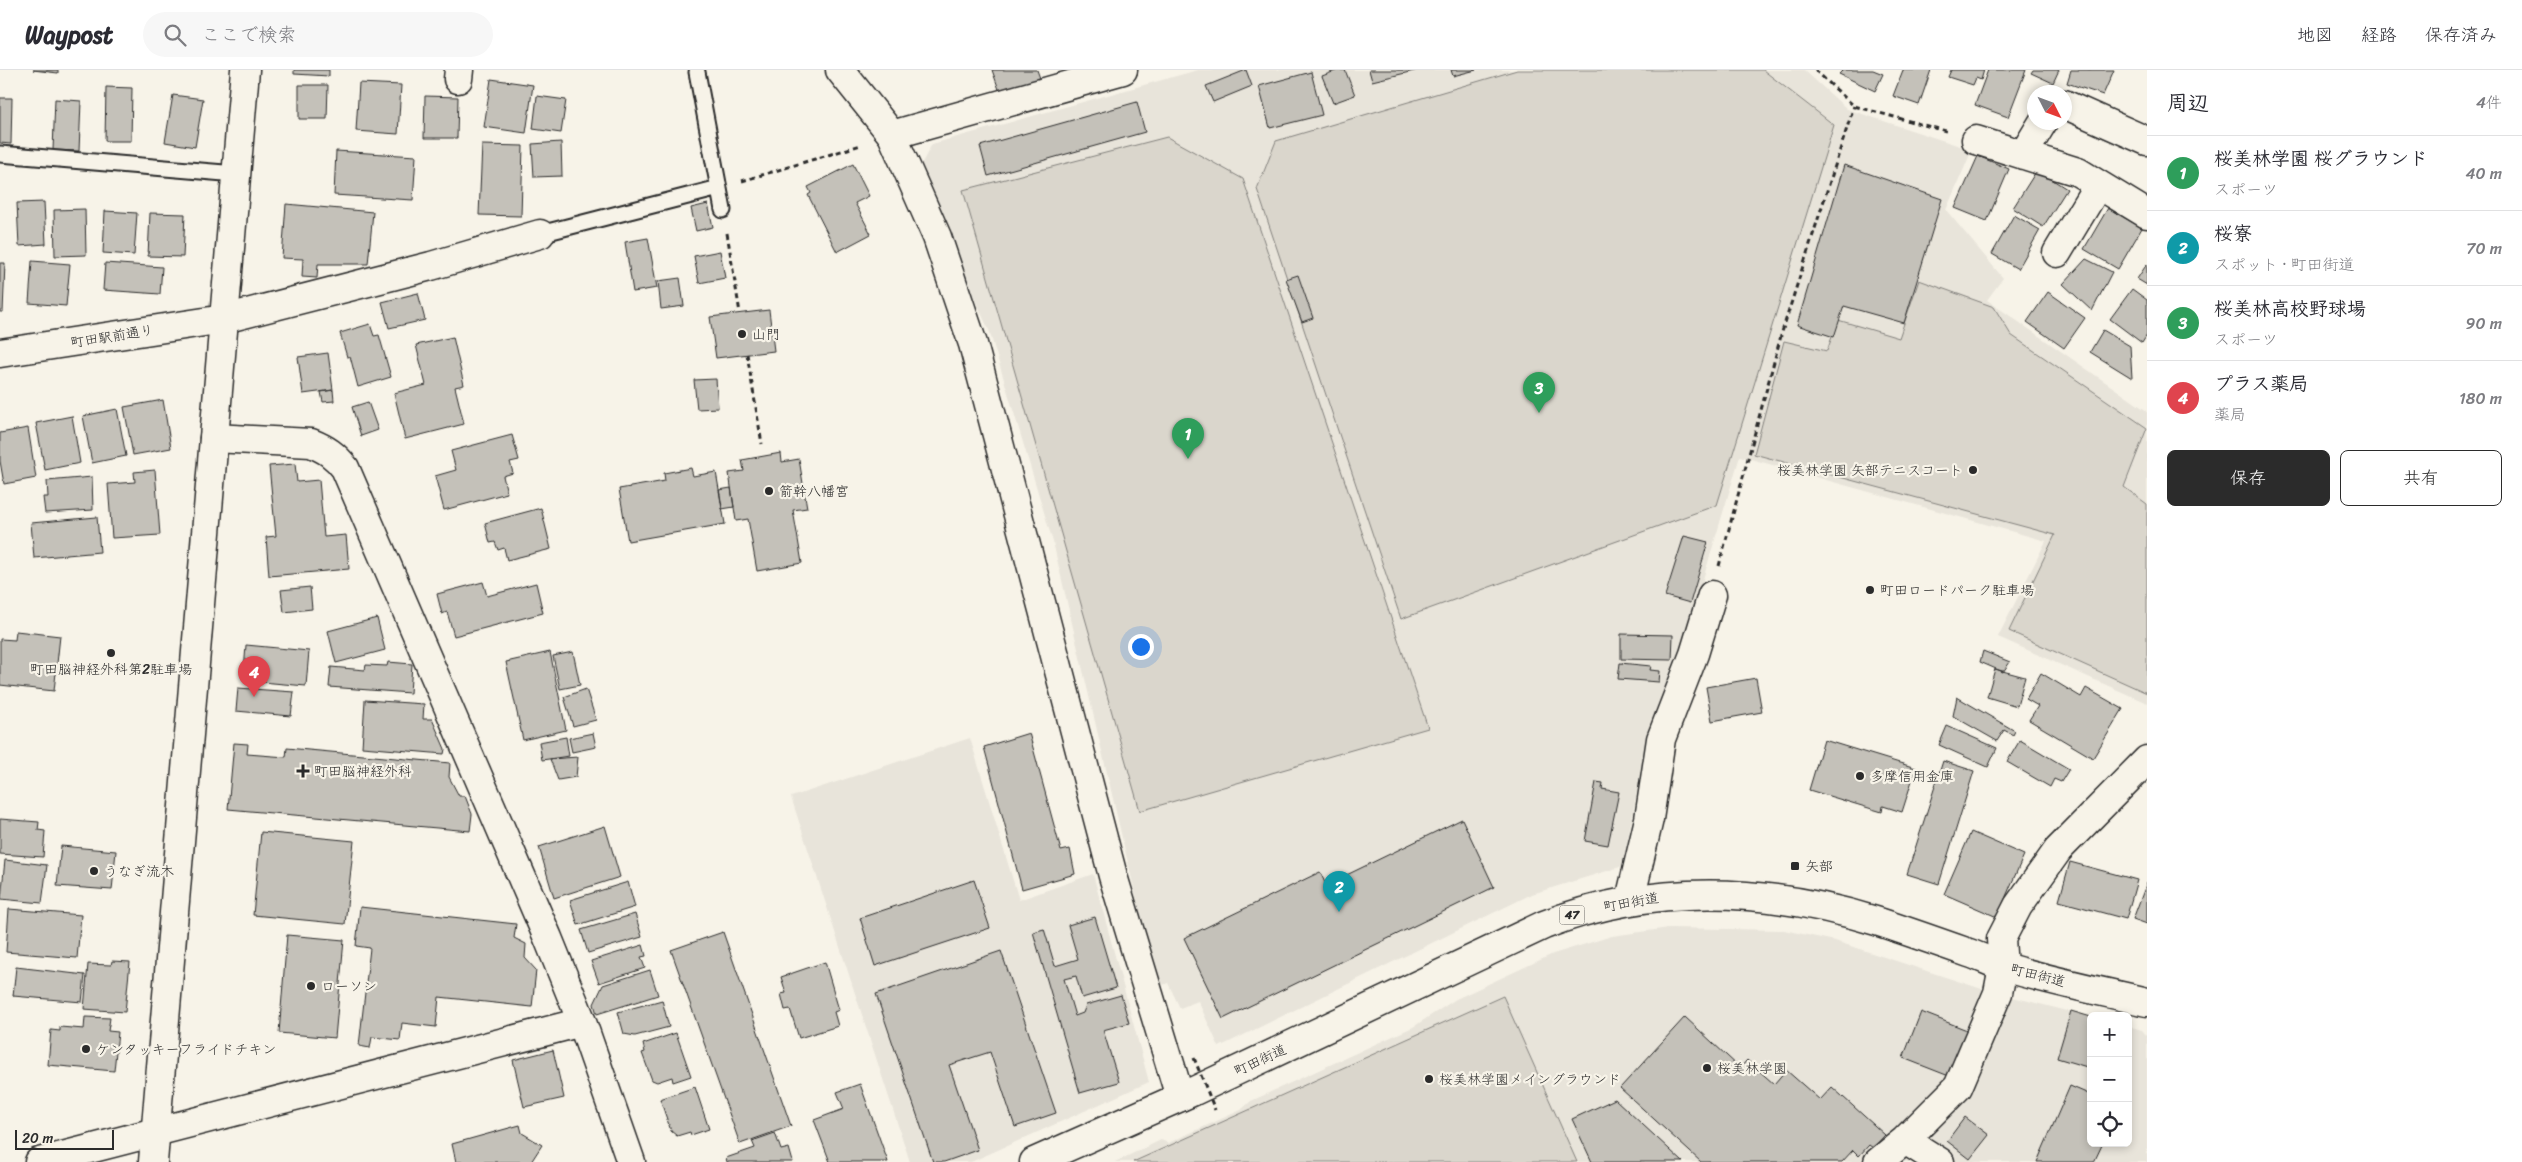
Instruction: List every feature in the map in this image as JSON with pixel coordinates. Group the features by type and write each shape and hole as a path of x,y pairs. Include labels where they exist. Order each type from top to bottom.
{"street":[{"path":"153,1162 245,70"},
{"path":"840,70 892,135 937,237 973,344 1114,876 1180,1097"},
{"path":"892,135 1123,70"},
{"path":"2072,108 2147,141"},
{"path":"2023,155 2038,130"},
{"path":"1976,140 2078,172 2147,214"},
{"path":"2057,253 2098,185"},
{"name":"町田駅前通り","path":"0,354 224,319 431,266 540,234"},
{"path":"214,438 311,443 324,448 336,457 345,468 548,938 582,1022 632,1162"},
{"path":"1630,900 1649,819 1661,739 1694,654 1712,595"},
{"path":"1878,1162 1905,1140 1958,1087 1998,993 2003,967 2001,939 2028,892 2058,850 2147,760"},
{"name":"町田街道","path":"1034,1162 1061,1157 1180,1097 1544,926 1595,908 1630,900 1710,894 1792,900 1876,921 2003,967 2147,1002"},
{"path":"39,1162 582,1022"},
{"path":"1905,1140 1940,1162"}],"lane":[{"path":"697,72 724,218"},
{"path":"0,154 236,174"},
{"path":"540,234 719,188"}],"path":[{"path":"1815,70 1854,106 1976,140"},
{"path":"1712,595 1782,332 1854,106"},
{"path":"719,188 892,135"},
{"path":"724,218 740,313"},
{"path":"747,354 762,444"},
{"path":"1194,1058 1216,1110"}],"shaded area":[{"path":"1198,70 1804,70 1847,109 1972,150 1946,210 2003,278 1987,300 2147,411 2147,703 1998,637 2046,541 1740,456 1679,659 1646,744 1623,866 1532,894 1219,1047 1198,1001 1180,1008 1168,983 1157,987 1053,542 989,330 916,174 932,144"},
{"path":"1517,70 1763,70 1834,125 1717,505 1401,619 1257,189 1276,141"},
{"path":"1167,137 1243,179 1428,728 1140,811 963,190"},
{"name":"桜美林学園 矢部テニスコート","path":"1919,280 1994,307 2011,335 2147,428 2124,487 2147,504 2147,693 2009,631 2055,535 1754,454 1784,341 1827,351 1838,320 1899,338"},
{"path":"970,738 1019,900 1093,874 1149,1082 971,1162 910,1162 791,797"},
{"name":"桜美林学園","path":"1669,928 1784,930 1835,941 1985,990 2087,1016 2087,1147 2132,1147 2132,1027 2142,1030 2147,1036 2147,1162 1115,1162 1161,1140 1168,1143 1241,1110 1251,1101 1413,1027 1456,999 1553,954 1612,936"},
{"name":"桜美林学園メイングラウンド","path":"1503,996 1577,1162 1133,1162"}],"building":[{"path":"33,70 58,70 58,73"},
{"path":"294,70 329,70 329,76 294,74"},
{"path":"992,70 1037,70 1041,81 1001,95"},
{"path":"1246,70 1252,86 1213,102 1206,86"},
{"path":"1338,70 1345,70 1355,95 1333,103 1322,76"},
{"path":"1369,70 1418,70 1372,81"},
{"path":"1451,70 1476,70 1453,76"},
{"path":"1843,70 1873,70 1883,74 1875,91 1839,74"},
{"path":"1903,70 1931,70 1919,105 1893,96"},
{"path":"1951,70 1984,70 1981,80 1976,78 1973,85 1948,77"},
{"path":"1988,70 2026,70 2008,117 1975,105"},
{"path":"2033,70 2059,70 2053,83 2031,73"},
{"path":"2071,70 2114,70 2103,95 2067,83"},
{"path":"1311,72 1322,115 1270,128 1259,86"},
{"path":"491,79 533,85 526,133 484,127"},
{"path":"359,83 401,85 398,134 356,131"},
{"path":"299,85 328,85 327,119 299,119"},
{"path":"106,87 132,88 131,141 105,141"},
{"path":"173,95 203,99 195,147 165,142"},
{"path":"425,96 458,97 457,138 424,138"},
{"path":"537,96 566,100 561,133 533,129"},
{"path":"0,98 12,98 11,144 0,143"},
{"path":"55,99 81,101 79,151 53,150"},
{"path":"1137,102 1145,132 988,176 980,146"},
{"path":"561,142 562,176 534,177 532,144"},
{"path":"482,145 523,146 521,216 479,215"},
{"path":"336,151 416,156 413,200 334,195"},
{"path":"1978,156 2009,169 1987,221 1955,208"},
{"path":"853,164 869,196 855,203 871,234 837,252 808,195 811,193 808,187"},
{"path":"1844,165 1942,199 1904,323 1844,306 1834,337 1797,325"},
{"path":"2037,170 2067,189 2043,227 2013,208"},
{"path":"44,202 46,244 19,246 17,203"},
{"path":"286,204 373,212 368,264 318,264 317,278 302,277 303,259 282,258"},
{"path":"708,204 713,227 696,231 691,208"},
{"path":"2108,208 2142,228 2118,269 2084,249"},
{"path":"85,209 86,255 55,256 54,210"},
{"path":"105,211 137,213 134,255 103,253"},
{"path":"150,213 185,214 183,257 148,256"},
{"path":"2014,215 2040,230 2018,269 1992,254"},
{"path":"648,238 657,288 633,292 625,242"},
{"path":"720,251 725,278 699,283 694,256"},
{"path":"2086,259 2112,272 2092,311 2063,284"},
{"path":"32,261 70,264 66,306 29,303"},
{"path":"0,263 5,263 3,312 0,312"},
{"path":"105,263 162,267 160,294 103,290"},
{"path":"2147,264 2147,285 2137,279"},
{"path":"1298,275 1313,318 1302,322 1286,279"},
{"path":"680,278 684,306 661,309 658,281"},
{"path":"2132,289 2147,300 2147,335 2142,343 2110,319"},
{"path":"2048,292 2085,318 2064,348 2027,322"},
{"path":"418,293 425,320 389,328 382,302"},
{"name":"山門","path":"769,310 774,351 716,358 710,317"},
{"path":"370,324 374,336 379,335 391,377 358,387 350,356 347,357 340,333"},
{"path":"2103,330 2130,346 2132,378 2090,352"},
{"path":"453,337 464,385 455,387 464,424 405,439 394,393 426,385 416,345"},
{"path":"328,353 333,390 303,394 298,357"},
{"path":"716,379 718,408 697,409 694,380"},
{"path":"333,390 334,401 323,402 321,392"},
{"path":"163,400 171,448 133,455 124,407"},
{"path":"368,402 378,430 361,436 352,407"},
{"path":"117,409 126,456 92,463 83,416"},
{"path":"72,416 80,463 45,470 36,423"},
{"path":"28,428 36,478 4,484 0,461 0,433"},
{"path":"512,435 519,460 510,462 513,473 503,476 507,493 444,510 435,476 456,470 451,451"},
{"path":"781,453 782,462 799,459 807,508 793,510 802,563 757,571 748,519 736,521 729,473 744,471 742,460"},
{"path":"295,464 297,482 319,480 324,537 346,535 349,569 269,576 266,537 276,536 269,466"},
{"path":"691,468 693,476 716,472 725,524 628,541 619,489 665,481 664,473"},
{"path":"155,470 160,535 112,538 108,484 135,482 134,472"},
{"path":"92,477 93,510 45,513 43,497 48,497 47,481"},
{"path":"731,488 734,507 722,509 719,490"},
{"path":"541,508 551,549 507,560 504,548 498,550 495,542 490,543 485,523"},
{"path":"97,517 100,552 34,558 31,523"},
{"path":"1684,536 1708,542 1690,603 1665,596"},
{"path":"483,582 487,596 536,583 543,613 454,636 447,612 442,614 437,594"},
{"path":"310,587 312,609 284,612 281,590"},
{"path":"377,618 385,650 336,663 328,631"},
{"path":"16,631 60,636 54,691 0,685 0,639 15,640"},
{"path":"1621,634 1673,635 1672,660 1621,659"},
{"path":"246,645 309,651 306,686 251,681 252,672 244,671"},
{"path":"1983,651 2010,662 2003,672 1980,662"},
{"path":"550,652 566,730 523,740 506,662"},
{"path":"573,652 580,685 560,689 553,656"},
{"path":"388,662 412,664 410,693 329,687 331,667 365,670 366,665 387,666"},
{"path":"1620,663 1651,666 1650,670 1660,671 1659,682 1618,679"},
{"path":"1995,669 2025,677 2017,706 1987,697"},
{"path":"2041,673 2081,697 2086,688 2123,709 2093,758 2029,720 2038,706 2026,699"},
{"path":"1756,678 1762,712 1712,721 1706,687"},
{"path":"238,688 294,692 291,716 236,711"},
{"path":"586,689 596,720 573,726 564,697"},
{"path":"1957,697 2015,731 2013,735 2004,730 1997,741 1953,716"},
{"path":"365,700 424,704 423,719 432,719 445,749 444,754 362,747"},
{"path":"1947,726 1997,748 1988,767 1939,745"},
{"path":"593,733 596,747 572,752 569,738"},
{"path":"1029,733 1061,851 1070,849 1075,874 1022,889 984,747"},
{"path":"566,737 569,756 542,760 539,742"},
{"path":"1824,740 1916,768 1902,812 1883,806 1882,812 1809,790"},
{"path":"2020,740 2069,769 2061,782 2054,779 2050,787 2007,762"},
{"path":"234,743 248,744 247,754 286,757 287,748 450,763 449,777 459,796 465,796 472,814 470,831 228,809"},
{"path":"578,757 576,777 558,780 550,759"},
{"path":"1943,761 1974,771 1939,884 1907,874"},
{"path":"1596,782 1603,783 1602,789 1619,792 1608,845 1585,841"},
{"path":"0,819 39,822 38,830 45,831 43,857 0,854"},
{"path":"1462,819 1494,887 1223,1019 1184,938 1320,872 1326,885"},
{"path":"605,826 620,877 554,898 539,847"},
{"path":"261,832 354,841 345,924 253,915"},
{"path":"1971,832 2024,855 1997,917 1944,894"},
{"path":"61,846 116,851 112,890 57,886"},
{"path":"5,860 47,865 42,903 1,899"},
{"path":"2070,862 2137,880 2126,919 2059,901"},
{"path":"974,880 990,928 875,966 860,918"},
{"path":"628,882 635,907 578,925 570,900"},
{"path":"2147,882 2147,924 2133,919"},
{"path":"360,907 516,924 514,938 526,944 525,958 536,970 532,1007 439,997 436,1027 402,1023 400,1040 372,1037 370,1048 359,1046 370,948 356,946"},
{"path":"9,909 81,915 77,958 6,952"},
{"path":"635,914 642,937 588,953 581,930"},
{"path":"1095,917 1116,988 1082,998 1076,976 1064,979 1075,1016 1083,1013 1086,1005 1121,995 1129,1023 1103,1030 1119,1082 1080,1093 1033,932 1044,929 1055,966 1078,959 1068,925"},
{"path":"723,932 791,1126 740,1144 671,950"},
{"name":"ローソン","path":"287,935 344,940 335,1038 279,1033"},
{"path":"643,945 646,956 641,957 645,968 599,983 591,961"},
{"path":"1001,951 1056,1113 1015,1127 990,1052 949,1065 978,1150 944,1162 933,1162 876,994"},
{"path":"112,961 130,962 125,1012 84,1009 88,964 111,965"},
{"path":"825,962 839,1010 834,1012 838,1026 799,1038 790,1009 785,1010 781,994 786,993 781,977"},
{"path":"16,967 85,975 82,1002 13,996"},
{"path":"650,970 658,995 597,1014 594,1004 603,985"},
{"path":"662,1000 669,1027 635,1036 624,1034 618,1012"},
{"path":"2071,1011 2087,1016 2087,1067 2057,1058"},
{"path":"1921,1012 1967,1030 1949,1076 1903,1058"},
{"path":"85,1017 110,1018 108,1031 118,1032 114,1071 48,1065 51,1030 60,1031 60,1027 84,1029"},
{"path":"1685,1017 1740,1068 1747,1060 1774,1084 1786,1070 1820,1100 1832,1087 1885,1135 1873,1148 1869,1145 1859,1156 1853,1150 1842,1162 1701,1162 1620,1088"},
{"path":"676,1033 691,1076 673,1082 672,1077 657,1082 652,1080 642,1053 645,1052 643,1044"},
{"path":"553,1050 564,1098 524,1107 513,1060"},
{"path":"860,1084 888,1162 830,1162 814,1120 844,1109 837,1092"},
{"path":"2070,1086 2087,1093 2087,1147 2101,1147 2094,1162 2037,1162"},
{"path":"695,1087 709,1129 691,1135 690,1132 677,1136 671,1131 660,1099"},
{"path":"1615,1099 1683,1162 1592,1162 1572,1119"},
{"path":"1965,1117 1989,1135 1970,1159 1947,1141"},
{"path":"520,1125 522,1133 542,1145 531,1162 456,1162 452,1144"},
{"path":"775,1133 781,1150 789,1148 793,1162 727,1162 726,1158 755,1148 752,1141"}],"place":[{"name":"山門","path":"742,334"},
{"name":"桜美林高校野球場","path":"1539,413"},
{"name":"桜美林学園 桜グラウンド","path":"1188,459"},
{"name":"桜美林学園 矢部テニスコート","path":"1973,470"},
{"name":"箭幹八幡宮","path":"769,491"},
{"name":"町田ロードパーク駐車場","path":"1870,590"},
{"name":"町田脳神経外科第2駐車場","path":"111,653"},
{"name":"プラス薬局","path":"254,697"},
{"name":"町田脳神経外科","path":"303,771"},
{"name":"多摩信用金庫","path":"1860,776"},
{"name":"矢部","path":"1795,866"},
{"name":"うなぎ流木","path":"94,871"},
{"name":"桜寮","path":"1339,912"},
{"name":"ローソン","path":"311,986"},
{"name":"ケンタッキーフライドチキン","path":"86,1049"},
{"name":"桜美林学園","path":"1707,1068"},
{"name":"桜美林学園メイングラウンド","path":"1429,1079"}]}
